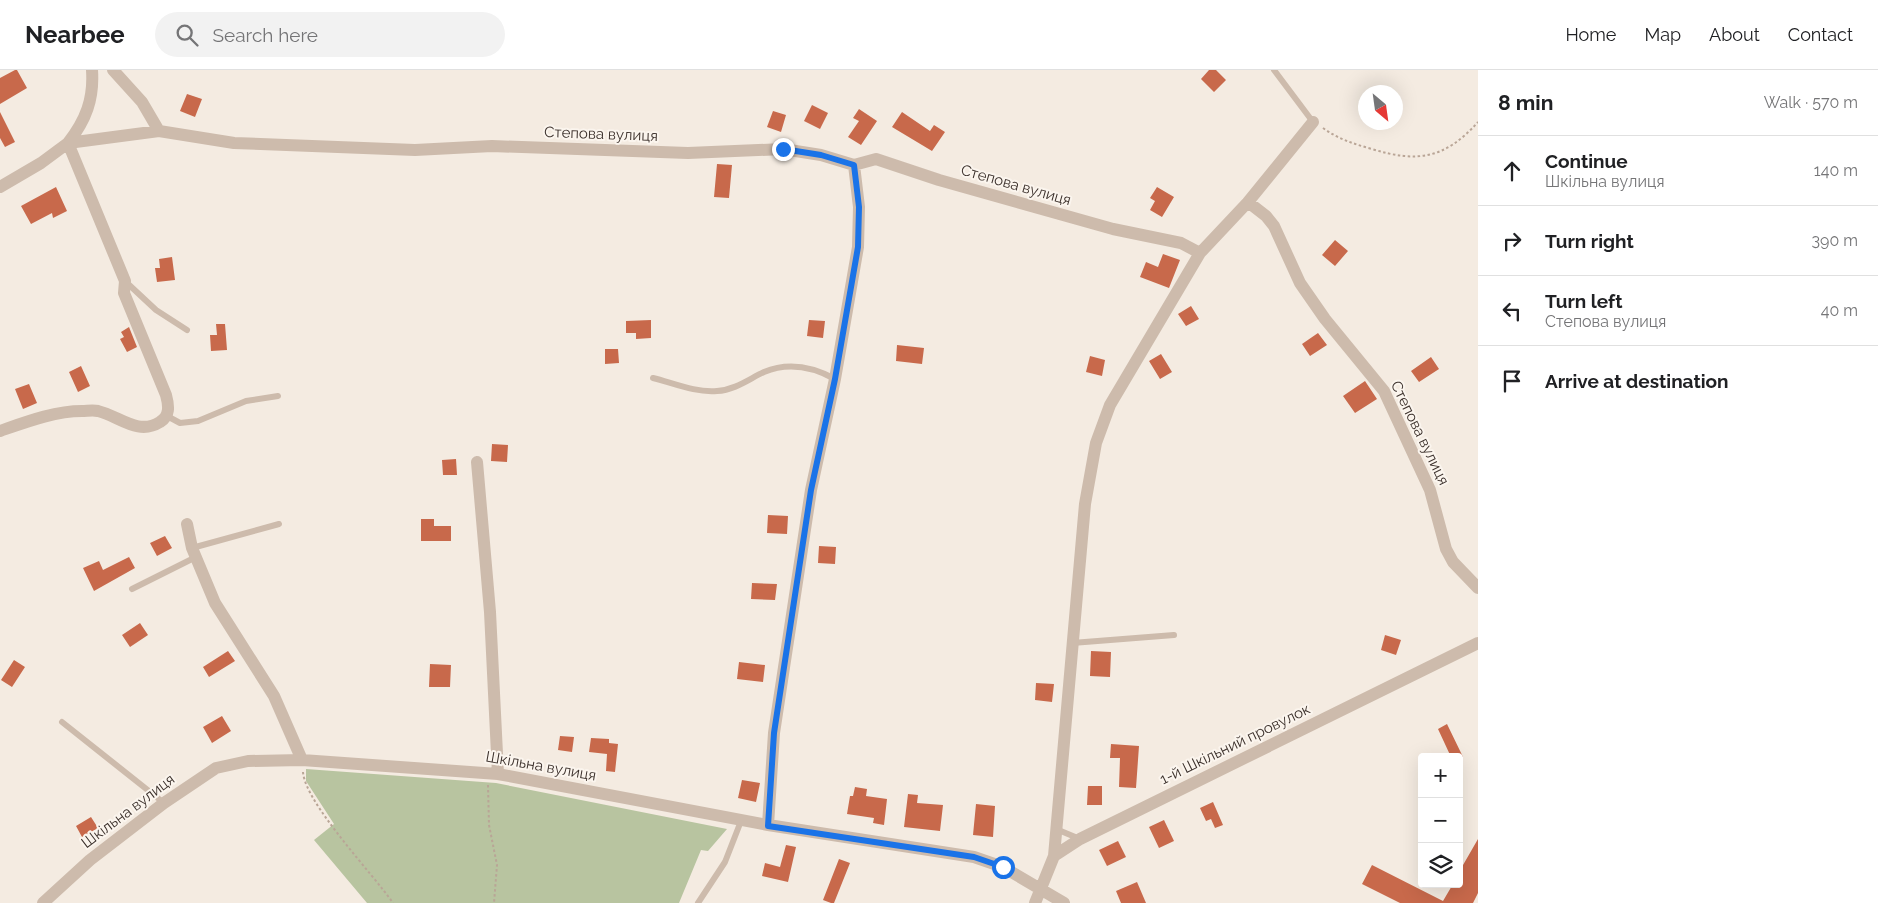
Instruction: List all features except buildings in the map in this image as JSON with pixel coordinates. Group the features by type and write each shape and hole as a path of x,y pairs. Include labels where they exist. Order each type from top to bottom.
{"street":[{"path":"0,431 42,418 80,411 96,411 139,427 156,425 167,416 169,406 166,395 124,293 125,281 68,143 86,116 91,94 92,70"},
{"path":"113,70 142,102 159,131"},
{"path":"1035,903 1054,856 1085,504 1102,424 1119,389 1200,253 1248,202 1313,122"},
{"name":"Степова вулиця","path":"0,188 41,163 68,143 159,131 234,142 415,150 492,146 688,153 783,149 821,155 854,165 876,159 939,180 1113,229 1180,242 1200,253"},
{"path":"768,826 774,733 811,490 835,379 858,247 859,207 854,165"},
{"name":"Степова вулиця","path":"1248,202 1266,216 1274,226 1300,283 1325,319 1384,391 1430,490 1446,549 1454,562 1478,588"},
{"path":"477,462 490,612 493,773"},
{"path":"187,524 194,552 215,604 274,696 302,760"},
{"name":"1-й Шкільний провулок","path":"1054,856 1080,839 1478,643"},
{"name":"Шкільна вулиця","path":"43,903 90,860 164,802 208,773 225,764 248,761 302,760 493,773 768,826 974,857 1003,867 1064,903"}],"lane":[{"path":"1274,70 1313,122"},
{"path":"125,281 156,310 187,330"},
{"path":"653,378 710,392 729,389 764,372 787,367 812,369 835,379"},
{"path":"167,416 180,423 198,421 246,401 278,396"},
{"path":"132,589 194,552 279,524"},
{"path":"1072,643 1174,635"},
{"path":"62,722 164,802"},
{"path":"698,903 725,862 741,821"},
{"path":"1056,829 1080,839"}],"path":[{"path":"1313,122 1334,136 1349,143 1398,157 1415,158 1430,155 1444,149 1457,141 1478,122"},
{"path":"302,760 303,780 316,802 393,903"},
{"path":"493,773 487,807 497,865 494,903"}],"green space":[{"path":"306,769 496,783 727,829 708,851 701,850 679,903 367,903 314,840 334,824 306,781"}],"route":[{"path":"783,149 821,155 854,165 859,207 859,226 858,247 835,379 811,490 774,733 768,826 974,857 1003,867"}]}
